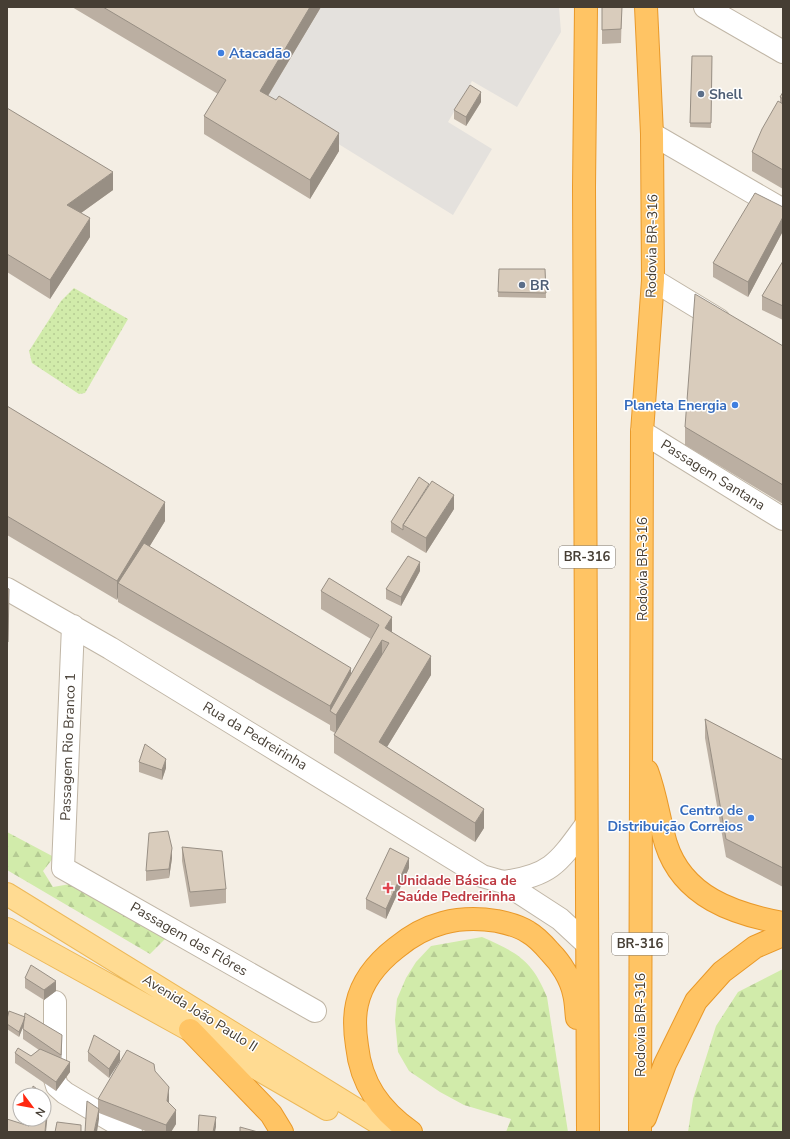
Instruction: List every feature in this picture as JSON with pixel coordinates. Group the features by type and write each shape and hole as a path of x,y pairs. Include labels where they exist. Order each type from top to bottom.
{"highway":[{"name":"BR-316","path":"586,7 584,187 588,1132"},
{"name":"Rodovia BR-316","path":"640,1131 642,432 653,280 652,134 646,7"},
{"path":"641,757 652,785 666,844 677,868 696,889 715,903 759,919 783,923"},
{"path":"411,1132 396,1122 380,1105 369,1088 359,1064 356,1041 357,1004 367,980 380,960 411,935 430,927 467,918 509,923 528,931 558,960 574,993 589,1106"},
{"path":"640,1131 665,1064 696,1001 722,972 755,947 783,936"},
{"path":"190,1030 271,1114 282,1132"}],"main road":[{"name":"Avenida João Paulo II","path":"7,894 393,1132"},
{"name":"Avenida João Paulo II","path":"7,930 190,1030 367,1132"}],"street":[{"path":"705,7 783,52"},
{"path":"652,134 783,210"},
{"path":"653,280 735,330"},
{"name":"Passagem Santana","path":"642,432 783,519"},
{"name":"Rua da Pedreirinha","path":"7,589 74,626 482,876 503,882 560,919 587,944"},
{"name":"Passagem Rio Branco 1","path":"63,868 74,626"},
{"name":"Rua da Pedreirinha","path":"503,882 541,874 560,860 586,825"},
{"name":"Passagem das Flôres","path":"63,868 315,1010"},
{"path":"55,1002 55,1079 60,1090 131,1132"}],"green space":[{"path":"74,288 128,319 85,393 79,394 32,363 29,351 61,301"},
{"path":"7,832 54,857 43,871 53,887 76,883 166,938 150,954 7,870"},
{"path":"482,937 505,948 522,959 536,974 547,997 568,1132 506,1132 511,1119 464,1105 440,1092 409,1071 398,1052 395,1020 397,999 406,978 416,962 431,946"},
{"path":"783,969 783,1132 688,1132 693,1099 716,1026 738,992"}],"shaded area":[{"path":"321,7 559,7 561,32 517,107 472,81 448,122 492,149 453,215 266,99"}],"building":[{"name":"Atacadão","path":"103,7 310,7 260,91 276,100 279,96 339,133 310,180 204,116 226,80"},
{"path":"602,7 622,7 621,29 602,30"},
{"name":"Shell","path":"692,56 712,56 711,123 690,123"},
{"path":"470,85 481,92 466,117 454,110"},
{"path":"783,92 783,99 780,97"},
{"path":"778,101 783,104 783,170 752,152 762,129"},
{"path":"7,108 113,172 67,205 90,218 50,280 7,254"},
{"path":"755,193 783,207 783,217 748,282 713,263"},
{"path":"783,261 783,306 762,296"},
{"name":"BR","path":"499,269 545,269 546,293 498,292"},
{"name":"Planeta Energia","path":"695,294 783,346 783,485 685,427"},
{"path":"7,406 165,502 117,581 7,516"},
{"path":"419,477 429,484 403,525 403,530 391,522"},
{"path":"432,481 454,495 426,538 403,525"},
{"path":"144,543 351,668 330,706 118,583"},
{"path":"408,556 420,562 401,597 386,589"},
{"path":"329,578 392,617 385,628 431,656 379,742 484,809 475,823 334,735 389,643 382,640 336,715 330,711 379,625 321,591"},
{"path":"7,588 9,589 8,642 7,641"},
{"name":"Centro de Distribuição Correios","path":"705,719 783,760 783,868 726,839"},
{"path":"145,744 166,759 162,770 139,762"},
{"path":"168,831 172,848 169,869 146,871 149,833"},
{"path":"182,847 222,851 226,889 190,892"},
{"name":"Unidade Básica de Saúde Pedreirinha","path":"390,848 409,858 386,909 366,899"},
{"path":"31,965 56,981 44,990 25,978"},
{"path":"9,1011 25,1017 19,1032 7,1024"},
{"path":"25,1013 62,1035 61,1055 23,1029"},
{"path":"94,1035 120,1051 109,1069 88,1052"},
{"path":"18,1048 31,1056 40,1049 70,1062 56,1082 15,1053"},
{"path":"127,1050 154,1064 155,1071 169,1087 167,1101 176,1110 166,1125 98,1099"},
{"path":"87,1101 99,1109 94,1132 85,1132"},
{"path":"199,1115 216,1117 213,1132 198,1132"},
{"path":"7,1119 12,1121 12,1127 45,1127 45,1132 7,1132"},
{"path":"57,1122 81,1125 81,1132 55,1132"},
{"path":"240,1127 258,1132 240,1132"}],"place":[{"name":"Atacadão","path":"221,53"},
{"name":"Shell","path":"701,94"},
{"name":"BR","path":"522,285"},
{"name":"Planeta Energia","path":"735,405"},
{"name":"Centro de Distribuição Correios","path":"751,818"},
{"name":"Unidade Básica de Saúde Pedreirinha","path":"388,888"}]}
